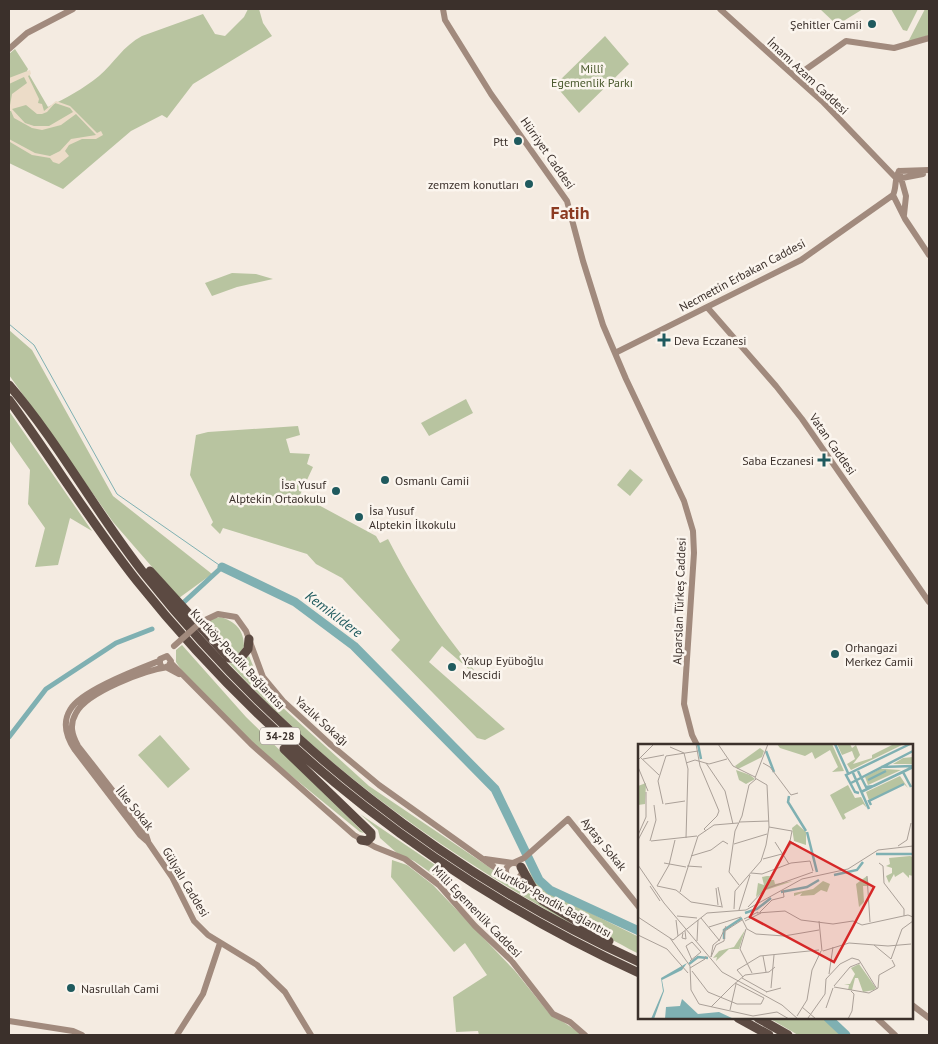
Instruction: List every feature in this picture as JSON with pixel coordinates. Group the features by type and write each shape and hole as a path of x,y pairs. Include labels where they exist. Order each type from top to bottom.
{"highway":[{"name":"Kurtköy-Pendik Bağlantısı","path":"9,385 146,576 203,644 271,714 335,771 411,832 542,913 637,961"},
{"name":"Kurtköy-Pendik Bağlantısı","path":"9,400 136,579 192,647 294,749 407,840 526,915 638,972"},
{"path":"108,525 229,658 240,659 245,655 249,639"},
{"path":"219,676 248,712 273,738 371,833 371,837 367,840 361,840"},
{"path":"519,862 536,894 610,941 637,961"},
{"path":"740,1019 769,1035"},
{"path":"760,1019 788,1035"}],"street":[{"path":"9,49 27,33 73,9"},
{"name":"Hürriyet Caddesi","path":"443,9 445,20 491,94 567,201 583,261 615,353"},
{"name":"İmamı Azam Caddesi","path":"720,9 822,101 880,160 899,175"},
{"path":"795,77 846,41 894,48 929,38"},
{"path":"899,175 929,172"},
{"path":"899,175 905,192 905,219"},
{"path":"899,175 895,197 905,219 929,255"},
{"path":"895,197 905,192"},
{"name":"Necmettin Erbakan Caddesi","path":"615,353 801,260 895,197 905,200"},
{"name":"Vatan Caddesi","path":"707,307 776,386 802,419 929,602"},
{"name":"Alparslan Türkeş Caddesi","path":"615,353 684,501 693,531 694,552 684,704 692,735 696,744"},
{"name":"Yazlık Sokağı","path":"166,662 174,646 201,622 218,614 236,617 249,639 263,677 283,701 331,745 380,785 508,877"},
{"name":"Milli Egemenlik Caddesi","path":"166,662 228,725 361,840 375,849"},
{"name":"İlke Sokak","path":"148,842 145,832 95,772 74,738 71,729 75,714 86,702 101,692 166,662"},
{"name":"Milli Egemenlik Caddesi","path":"279,770 346,834 375,849 392,852 416,866 439,885 475,926 511,960 553,1014 570,1022 585,1035"},
{"name":"Aytaşı Sokak","path":"519,862 568,819 638,906"},
{"name":"Gülyalı Caddesi","path":"148,842 172,876 194,921 208,935 257,965 285,992 311,1035"},
{"name":"Yazlık Sokağı","path":"484,859 519,862"},
{"path":"519,862 522,872 520,877 513,880 508,877 506,867 519,862"},
{"path":"177,1035 203,994 220,943"},
{"path":"913,1006 929,1018"},
{"path":"878,1019 895,1035"},
{"path":"9,1021 73,1031 82,1035"}],"green space":[{"path":"248,9 259,9 263,23 272,36 193,84 167,118 162,115 131,131 63,189 9,163 9,54 15,49 48,107 93,81 129,45 142,36 203,14 215,34 225,36 244,17"},
{"path":"820,9 863,9 837,25"},
{"path":"891,9 918,9 907,31 903,30"},
{"path":"925,9 929,9 929,35 908,42"},
{"name":"Millî Egemenlik Parkı","path":"605,36 629,64 579,113 555,85"},
{"path":"232,273 256,274 273,279 237,287 212,296 205,283"},
{"path":"9,330 32,350 113,496 212,574 179,598 113,522 9,375"},
{"path":"466,399 473,413 429,436 421,423"},
{"path":"9,411 92,531 70,518 58,565 35,567 45,528 28,504 30,470 9,440"},
{"path":"298,426 300,435 286,439 290,453 310,454 307,464 313,467 300,495 376,536 380,543 388,539 427,607 474,670 471,671 442,646 429,662 505,729 485,740 477,738 391,650 400,640 342,578 316,564 307,554 223,528 220,534 211,525 213,522 190,475 196,435 208,432"},
{"path":"630,469 643,480 630,496 617,485"},
{"path":"220,617 238,627 244,640 241,652 233,656 203,626 211,619"},
{"path":"182,645 246,717 364,833 360,832 256,747 182,671 176,662 176,650"},
{"path":"249,656 259,680 271,697 369,786 489,867 506,881 515,884 523,880 536,900 575,926 481,870 391,809 348,775 267,703 229,663 239,664"},
{"path":"160,735 190,769 168,788 138,755"},
{"path":"360,814 447,873 441,880 414,861 397,853 380,838 378,830"},
{"path":"392,860 407,865 433,885 515,971 548,1012 583,1035 479,1035 478,1031 456,1032 453,997 487,975 465,943 454,952 391,877"},
{"path":"527,864 536,883 548,892 638,937 638,953 559,908 540,892"},
{"path":"771,1019 824,1019 840,1035 798,1035"}],"shaded area":[{"path":"30,70 31,74 28,76 39,99 38,103 42,104 44,111 56,101 70,106 97,133 101,131 103,135 96,139 82,139 69,145 65,151 69,156 59,164 53,162 50,158 32,155 10,142 9,139 35,153 50,156 60,151 71,139 96,135 76,114 61,125 42,130 32,128 14,118 11,111 9,111 12,94 27,83 24,77 9,84 9,78","holes":["55,103 70,108 73,112 49,126 34,126 25,123 12,109 26,105 37,114 42,114 47,112"]}],"waterway":[{"name":"Kemiklidere","path":"9,324 34,345 117,494 222,567"},
{"path":"183,603 222,567"},
{"name":"Kemiklidere","path":"222,567 295,602 354,646 495,789 539,880 550,890 638,931"},
{"path":"9,737 46,689 116,643 152,629"},
{"name":"Kemiklidere","path":"829,1019 846,1035"}],"place":[{"name":"Şehitler Camii","path":"872,24"},
{"name":"Ptt","path":"518,141"},
{"name":"zemzem konutları","path":"529,184"},
{"name":"Deva Eczanesi","path":"664,340"},
{"name":"Saba Eczanesi","path":"824,460"},
{"name":"Osmanlı Camii","path":"385,480"},
{"name":"İsa Yusuf Alptekin Ortaokulu","path":"336,491"},
{"name":"İsa Yusuf Alptekin İlkokulu","path":"359,517"},
{"name":"Orhangazi Merkez Camii","path":"835,654"},
{"name":"Yakup Eyüboğlu Mescidi","path":"452,667"},
{"name":"Nasrullah Cami","path":"71,988"}],"district":[{"name":"Fatih","path":"570,212"}]}
